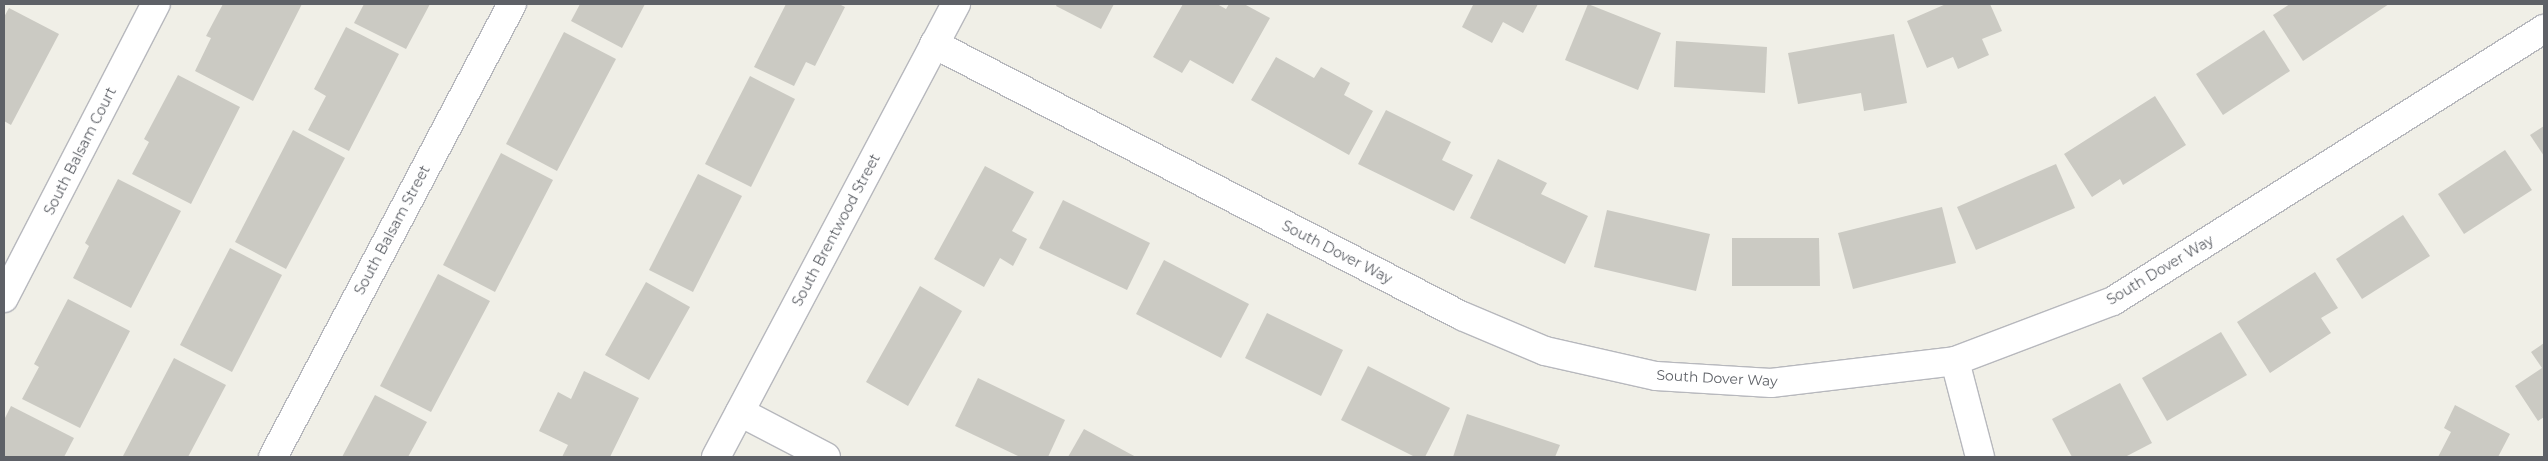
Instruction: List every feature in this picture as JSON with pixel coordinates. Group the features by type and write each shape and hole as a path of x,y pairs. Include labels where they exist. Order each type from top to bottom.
{"street":[{"name":"South Balsam Court","path":"4,298 156,4"},
{"name":"South Balsam Street","path":"273,457 512,4"},
{"name":"South Brentwood Street","path":"716,457 956,4"},
{"name":"South Dover Way","path":"934,44 1462,316 1545,351 1656,376 1771,383 1955,361 2113,300 2544,29"},
{"path":"1955,361 1980,457"},
{"path":"740,412 826,457"}],"building":[{"path":"223,4 302,4 253,101 195,71 211,38 206,36"},
{"path":"364,4 430,4 406,49 354,23"},
{"path":"580,4 645,4 622,48 571,21"},
{"path":"786,4 839,4 845,7 815,66 806,62 794,86 754,67"},
{"path":"1057,4 1114,4 1101,29 1056,6"},
{"path":"1183,4 1217,4 1226,9 1229,4 1244,4 1270,18 1233,84 1190,60 1182,73 1153,57"},
{"path":"1470,4 1538,4 1523,33 1503,22 1492,43 1462,27 1473,5"},
{"path":"1588,4 1661,33 1638,90 1565,60"},
{"path":"1946,4 1990,4 2002,31 1982,39 1989,55 1958,69 1953,57 1927,68 1907,21"},
{"path":"2290,4 2389,4 2303,61 2273,15"},
{"path":"9,8 59,34 11,125 4,121 4,17"},
{"path":"346,27 399,54 349,151 308,130 326,96 314,89"},
{"path":"2264,30 2290,71 2223,115 2196,74"},
{"path":"564,32 616,59 557,171 506,144"},
{"path":"1894,34 1907,103 1864,111 1861,93 1798,104 1788,53"},
{"path":"1676,41 1767,47 1765,93 1674,87"},
{"path":"1276,57 1314,78 1321,67 1350,83 1344,95 1373,111 1349,155 1251,100"},
{"path":"178,75 240,107 191,204 132,174 149,142 144,139"},
{"path":"750,76 795,99 751,187 705,164"},
{"path":"2155,96 2186,145 2123,185 2120,179 2092,197 2064,154"},
{"path":"1386,110 1451,142 1442,160 1473,175 1454,211 1358,164"},
{"path":"2544,126 2544,156 2530,135"},
{"path":"293,130 345,158 286,269 235,242"},
{"path":"2505,150 2532,190 2464,234 2438,194"},
{"path":"501,153 553,180 495,292 443,265"},
{"path":"1498,159 1547,183 1541,194 1588,216 1565,264 1470,218"},
{"path":"2056,164 2075,208 1976,250 1957,207"},
{"path":"985,166 1034,192 1012,231 1027,239 1013,266 1000,258 984,287 934,259"},
{"path":"698,174 742,196 693,292 649,270"},
{"path":"118,179 181,211 131,308 73,278 89,246 85,243"},
{"path":"1063,200 1150,243 1127,290 1039,248"},
{"path":"1942,207 1956,263 1853,289 1838,233"},
{"path":"1607,210 1710,234 1696,291 1594,267"},
{"path":"2403,215 2430,256 2362,299 2336,259"},
{"path":"1732,238 1819,238 1820,286 1732,286"},
{"path":"230,248 282,275 232,372 180,345"},
{"path":"1164,260 1249,304 1221,358 1136,314"},
{"path":"2315,272 2338,308 2321,318 2331,333 2270,373 2237,322"},
{"path":"438,274 490,301 431,412 380,386"},
{"path":"646,282 690,307 649,380 605,355"},
{"path":"920,286 962,311 908,406 866,382"},
{"path":"68,299 130,331 80,428 22,399 39,367 34,364"},
{"path":"1267,313 1343,350 1321,396 1245,358"},
{"path":"2221,332 2247,375 2167,421 2142,378"},
{"path":"2544,343 2544,417 2538,421 2515,386 2542,368 2531,352"},
{"path":"174,358 226,385 188,457 123,456"},
{"path":"1368,366 1450,408 1425,457 1415,457 1341,420"},
{"path":"584,371 639,398 610,457 562,457 568,445 539,431 558,392 571,399"},
{"path":"978,378 1065,420 1048,457 1020,457 955,426"},
{"path":"2120,383 2152,443 2125,457 2072,457 2052,419"},
{"path":"375,395 427,422 408,457 342,457"},
{"path":"2455,405 2510,434 2498,457 2438,457 2451,432 2444,428"},
{"path":"11,406 74,438 64,457 4,457 4,420"},
{"path":"1467,414 1560,445 1555,457 1453,457"},
{"path":"1084,429 1136,457 1068,457"}]}
